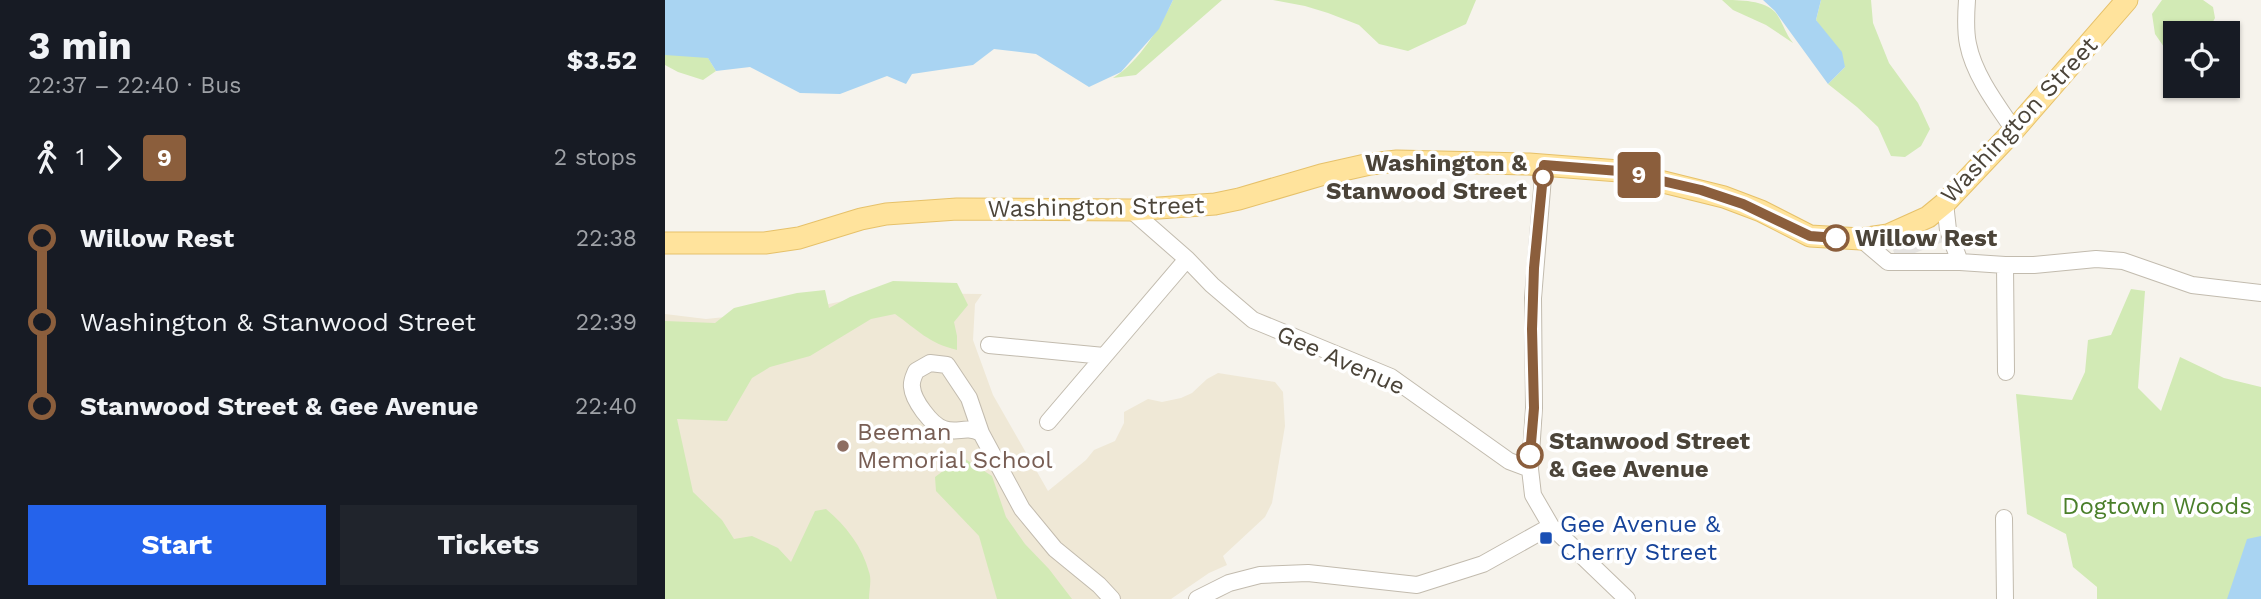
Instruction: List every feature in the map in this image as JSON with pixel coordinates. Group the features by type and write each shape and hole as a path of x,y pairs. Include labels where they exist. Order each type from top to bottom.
{"main road":[{"name":"Washington Street","path":"665,243 765,243 799,238 861,219 909,212 957,209 1131,210 1227,202 1321,175 1397,161 1544,165 1619,171 1701,190 1743,204 1810,236 1861,239 1888,235 1928,217 1945,203 2014,130 2127,0"}],"street":[{"path":"1967,0 1968,44 1974,61 1987,88 2014,130"},
{"path":"1544,165 1532,329 1534,408 1530,469 1533,495 1551,526 1627,599"},
{"path":"1945,203 1948,230 1960,262"},
{"name":"Gee Avenue","path":"1131,210 1253,320 1391,377 1509,461 1530,469"},
{"path":"1861,239 1888,262 2034,265 2096,259 2123,261 2192,285 2261,293"},
{"path":"1048,422 1187,259"},
{"path":"2005,265 2006,372"},
{"path":"989,345 1104,356"},
{"path":"981,433 969,427 943,429 933,422 914,395 911,384 916,371 930,363 947,365 969,398 981,433 1013,494 1034,526 1055,549 1112,599"},
{"path":"2004,518 2004,599"},
{"path":"1196,599 1229,583 1260,575 1308,573 1417,584 1483,564 1551,526"}],"shaded area":[{"path":"1938,231 1943,242 1897,260 1893,250"},
{"name":"Beeman Memorial School","path":"883,293 982,294 975,304 973,340 993,395 1048,491 1086,460 1094,450 1115,441 1124,423 1124,412 1148,399 1162,402 1181,398 1218,373 1275,382 1283,392 1285,426 1272,503 1265,517 1223,556 1227,565 1209,573 1171,599 665,599 665,314 706,319 804,309"}],"green space":[{"path":"1173,0 1222,0 1136,75 1113,78 1140,53"},
{"path":"1273,0 1476,0 1466,24 1408,51 1379,44 1359,25 1328,13"},
{"path":"1722,0 1765,5 1776,13 1793,43 1766,25 1733,10"},
{"path":"1821,0 1871,0 1873,23 1889,63 1918,103 1930,129 1921,146 1905,157 1891,156 1878,127 1828,84 1845,67 1816,20"},
{"path":"2162,0 2203,0 2213,7 2215,18 2213,21 2163,21 2163,46 2155,34 2152,14"},
{"path":"665,41 707,56 716,71 703,80 665,65"},
{"path":"893,281 957,283 968,305 954,322 957,350 931,340 895,314 871,319 810,356 770,367 752,378 727,421 677,419 693,492 722,520 734,539 752,536 778,548 791,562 815,511 826,509 858,545 870,575 869,599 665,599 665,321 715,323 734,308 797,293 825,290 829,308"},
{"name":"Dogtown Woods","path":"2131,289 2145,291 2138,388 2161,411 2180,357 2224,378 2261,387 2261,599 2097,599 2097,587 2073,567 2066,534 2027,514 2016,394 2072,400 2085,372 2088,340 2111,335"},
{"path":"962,457 992,476 1006,517 1025,544 1072,599 997,599 979,536 936,491 935,477"}],"water":[{"path":"665,0 1173,0 1159,29 1121,72 1089,87 1036,54 994,49 973,65 912,74 906,84 887,76 840,94 800,93 750,67 716,71 708,58 665,55"},
{"path":"1763,0 1821,0 1816,20 1842,52 1845,67 1828,84 1775,11"},
{"path":"2261,536 2261,599 2227,599 2247,539"}],"bus line":[{"name":"9","path":"1530,455 1534,408 1534,268 1544,165 1619,171 1701,190 1761,211 1810,236 1836,238"}],"place":[{"name":"Washington & Stanwood Street","path":"1543,177"},
{"name":"Willow Rest","path":"1836,238"},
{"name":"Beeman Memorial School","path":"843,446"},
{"name":"Stanwood Street & Gee Avenue","path":"1530,455"},
{"name":"Gee Avenue & Cherry Street","path":"1546,538"}]}
